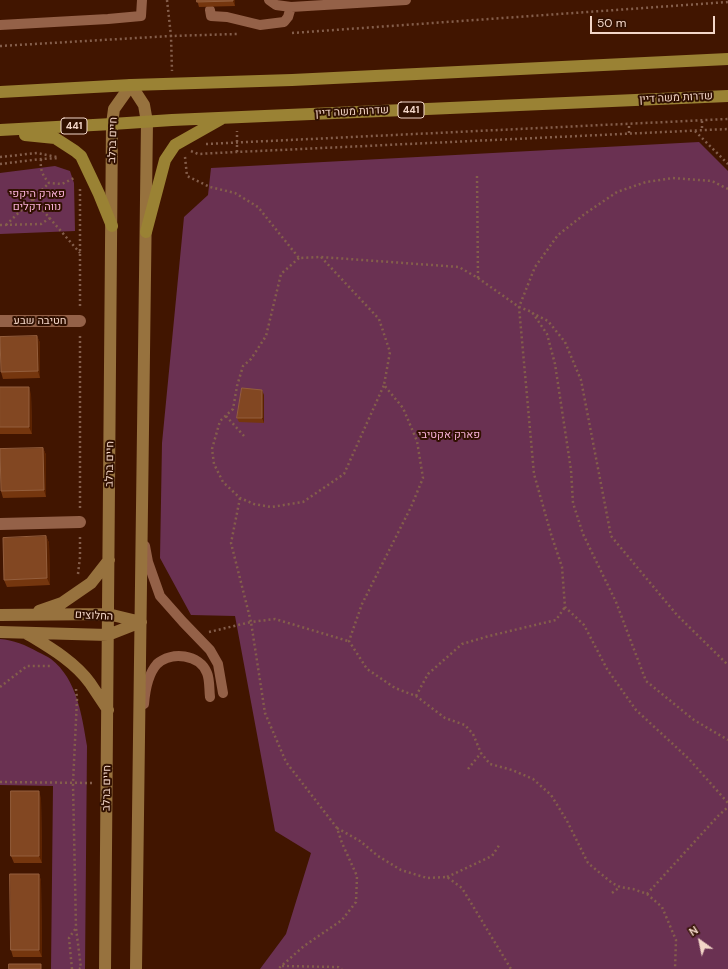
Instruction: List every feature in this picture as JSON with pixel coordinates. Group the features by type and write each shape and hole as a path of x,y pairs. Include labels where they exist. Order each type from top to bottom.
{"main road":[{"path":"0,92 132,85 292,80 728,59"},
{"name":"שדרות משה דיין","path":"0,131 172,120 728,96"},
{"path":"146,232 164,160 175,145 222,118"},
{"path":"0,131 55,138 81,156 112,226"}],"street":[{"path":"132,85 144,105 148,122 136,969"},
{"name":"חיים ברלב","path":"105,969 112,124 114,109 132,85"},
{"name":"חטיבה שבע","path":"0,321 80,320"},
{"path":"0,524 80,522"},
{"path":"31,614 62,603 91,583 109,560"},
{"name":"החלוצים","path":"0,615 108,614 141,622"},
{"name":"החלוצים","path":"0,632 108,635 141,622"},
{"path":"23,632 51,647 74,666 89,682 108,710"}],"lane":[{"path":"0,25 100,20 141,16 142,0"},
{"path":"269,0 276,5 291,7 302,3 406,0"},
{"path":"210,10 211,16 227,17 260,25 284,22 288,17 291,7"},
{"path":"142,526 148,562 160,596 210,650 218,664 223,693"},
{"path":"139,742 147,683 157,664 168,657 182,656 199,661 207,673 210,697"}],"path":[{"path":"285,33 728,2"},
{"path":"0,46 171,36 239,34"},
{"path":"237,118 237,152"},
{"path":"206,144 728,119"},
{"path":"702,121 702,130"},
{"path":"629,124 629,133"},
{"path":"184,148 198,154 728,129"},
{"path":"695,131 728,164"},
{"path":"185,156 187,176 210,187 235,193 258,207 299,258"},
{"path":"0,164 40,159 66,159"},
{"path":"40,159 40,169 49,183 62,184 77,177 73,170"},
{"path":"478,176 478,278"},
{"path":"416,696 428,674 462,644 556,620 565,607 562,567 534,474 519,307 535,267 558,235 586,213 617,192 646,182 673,178 712,181 728,189"},
{"path":"6,225 49,183"},
{"path":"75,594 80,557 79,184"},
{"path":"33,198 80,253"},
{"path":"0,225 41,224 50,218"},
{"path":"321,258 379,319 390,352 384,385 344,474 303,502 271,507 254,504 240,498 223,482 214,464 212,449 220,421 233,409 237,386 243,366 251,359 266,336 282,274 299,258 321,258 459,267 478,278 519,307 548,321 566,342 582,380 610,536 677,615 728,665"},
{"path":"532,312 547,334 555,364 571,470 573,503 583,534 616,602 646,681 694,720 728,740"},
{"path":"349,641 362,604 411,507 423,478 417,441 403,408 384,385"},
{"path":"226,416 244,436"},
{"path":"240,498 231,543 251,622 265,713 286,762 337,828 357,876 356,902 342,920 304,946 278,969"},
{"path":"565,607 584,625 607,670 636,710 689,759 728,804"},
{"path":"196,636 251,622 275,619 349,641 367,669 395,688 416,696 445,718 465,725 473,734 481,754 490,764 512,770 533,779 551,795 567,821 588,863 612,883 620,887 633,889 648,894 662,907 676,940 675,969"},
{"path":"0,687 27,666 74,666 77,699 73,783 76,928 79,969"},
{"path":"468,770 481,754"},
{"path":"0,782 107,783"},
{"path":"648,894 718,816 728,807"},
{"path":"337,828 360,841 378,856 402,870 427,878 447,877 492,856 500,844"},
{"path":"447,877 462,888 510,969"},
{"path":"612,893 620,887"},
{"path":"72,969 69,938 76,928"},
{"path":"281,966 338,967 342,969"}],"green space":[{"name":"פארק אקטיבי","path":"699,142 728,171 728,969 260,969 286,934 311,853 275,831 235,616 191,615 160,558 162,443 184,217 208,195 211,168"},
{"name":"פארק היקפי נווה דקלים","path":"55,166 70,171 74,183 75,231 0,234 0,173"},
{"path":"0,639 10,640 24,645 51,659 60,667 67,677 77,699 87,746 85,969 51,969 53,786 0,785"}],"building":[{"path":"197,0 233,0 233,1 197,2"},
{"path":"37,336 38,371 1,372 0,337"},
{"path":"0,387 29,387 29,427 0,427"},
{"path":"242,388 262,390 262,418 237,418"},
{"path":"43,448 44,490 1,491 0,449"},
{"path":"46,536 47,578 4,580 3,538"},
{"path":"11,791 39,791 39,856 11,856"},
{"path":"10,874 39,874 39,950 11,950"},
{"path":"9,964 41,964 41,969 9,969"}]}
